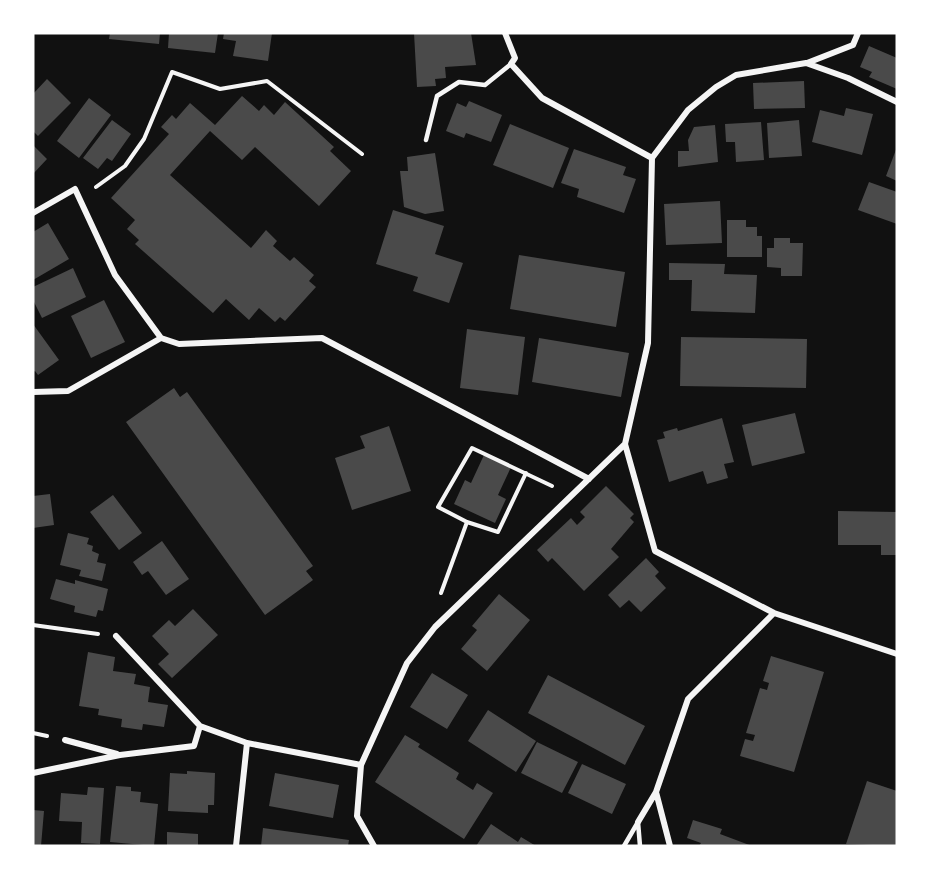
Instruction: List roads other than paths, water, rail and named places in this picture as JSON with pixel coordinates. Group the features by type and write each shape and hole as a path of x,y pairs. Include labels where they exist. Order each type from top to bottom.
{"street":[{"path":"505,33 515,58 511,64 542,98 652,158"},
{"path":"858,33 853,45 806,63 735,75 688,110 652,158 648,343 625,444 656,552 774,613 897,654"},
{"path":"806,63 848,78 897,102"},
{"path":"33,213 75,189 115,275 161,338 179,344 322,338 589,479"},
{"path":"33,392 68,391 161,338"},
{"path":"374,846 357,816 361,765 407,663 435,627 625,444"},
{"path":"638,822 656,792 688,699 774,613"},
{"path":"116,636 200,726 247,743 361,765"},
{"path":"33,772 120,755 194,746 200,726"},
{"path":"65,740 120,755"},
{"path":"236,846 247,743"},
{"path":"656,792 670,846"}],"lane":[{"path":"426,140 437,96 459,82 485,85 511,64"},
{"path":"624,846 638,822"},
{"path":"638,822 640,846"}]}
